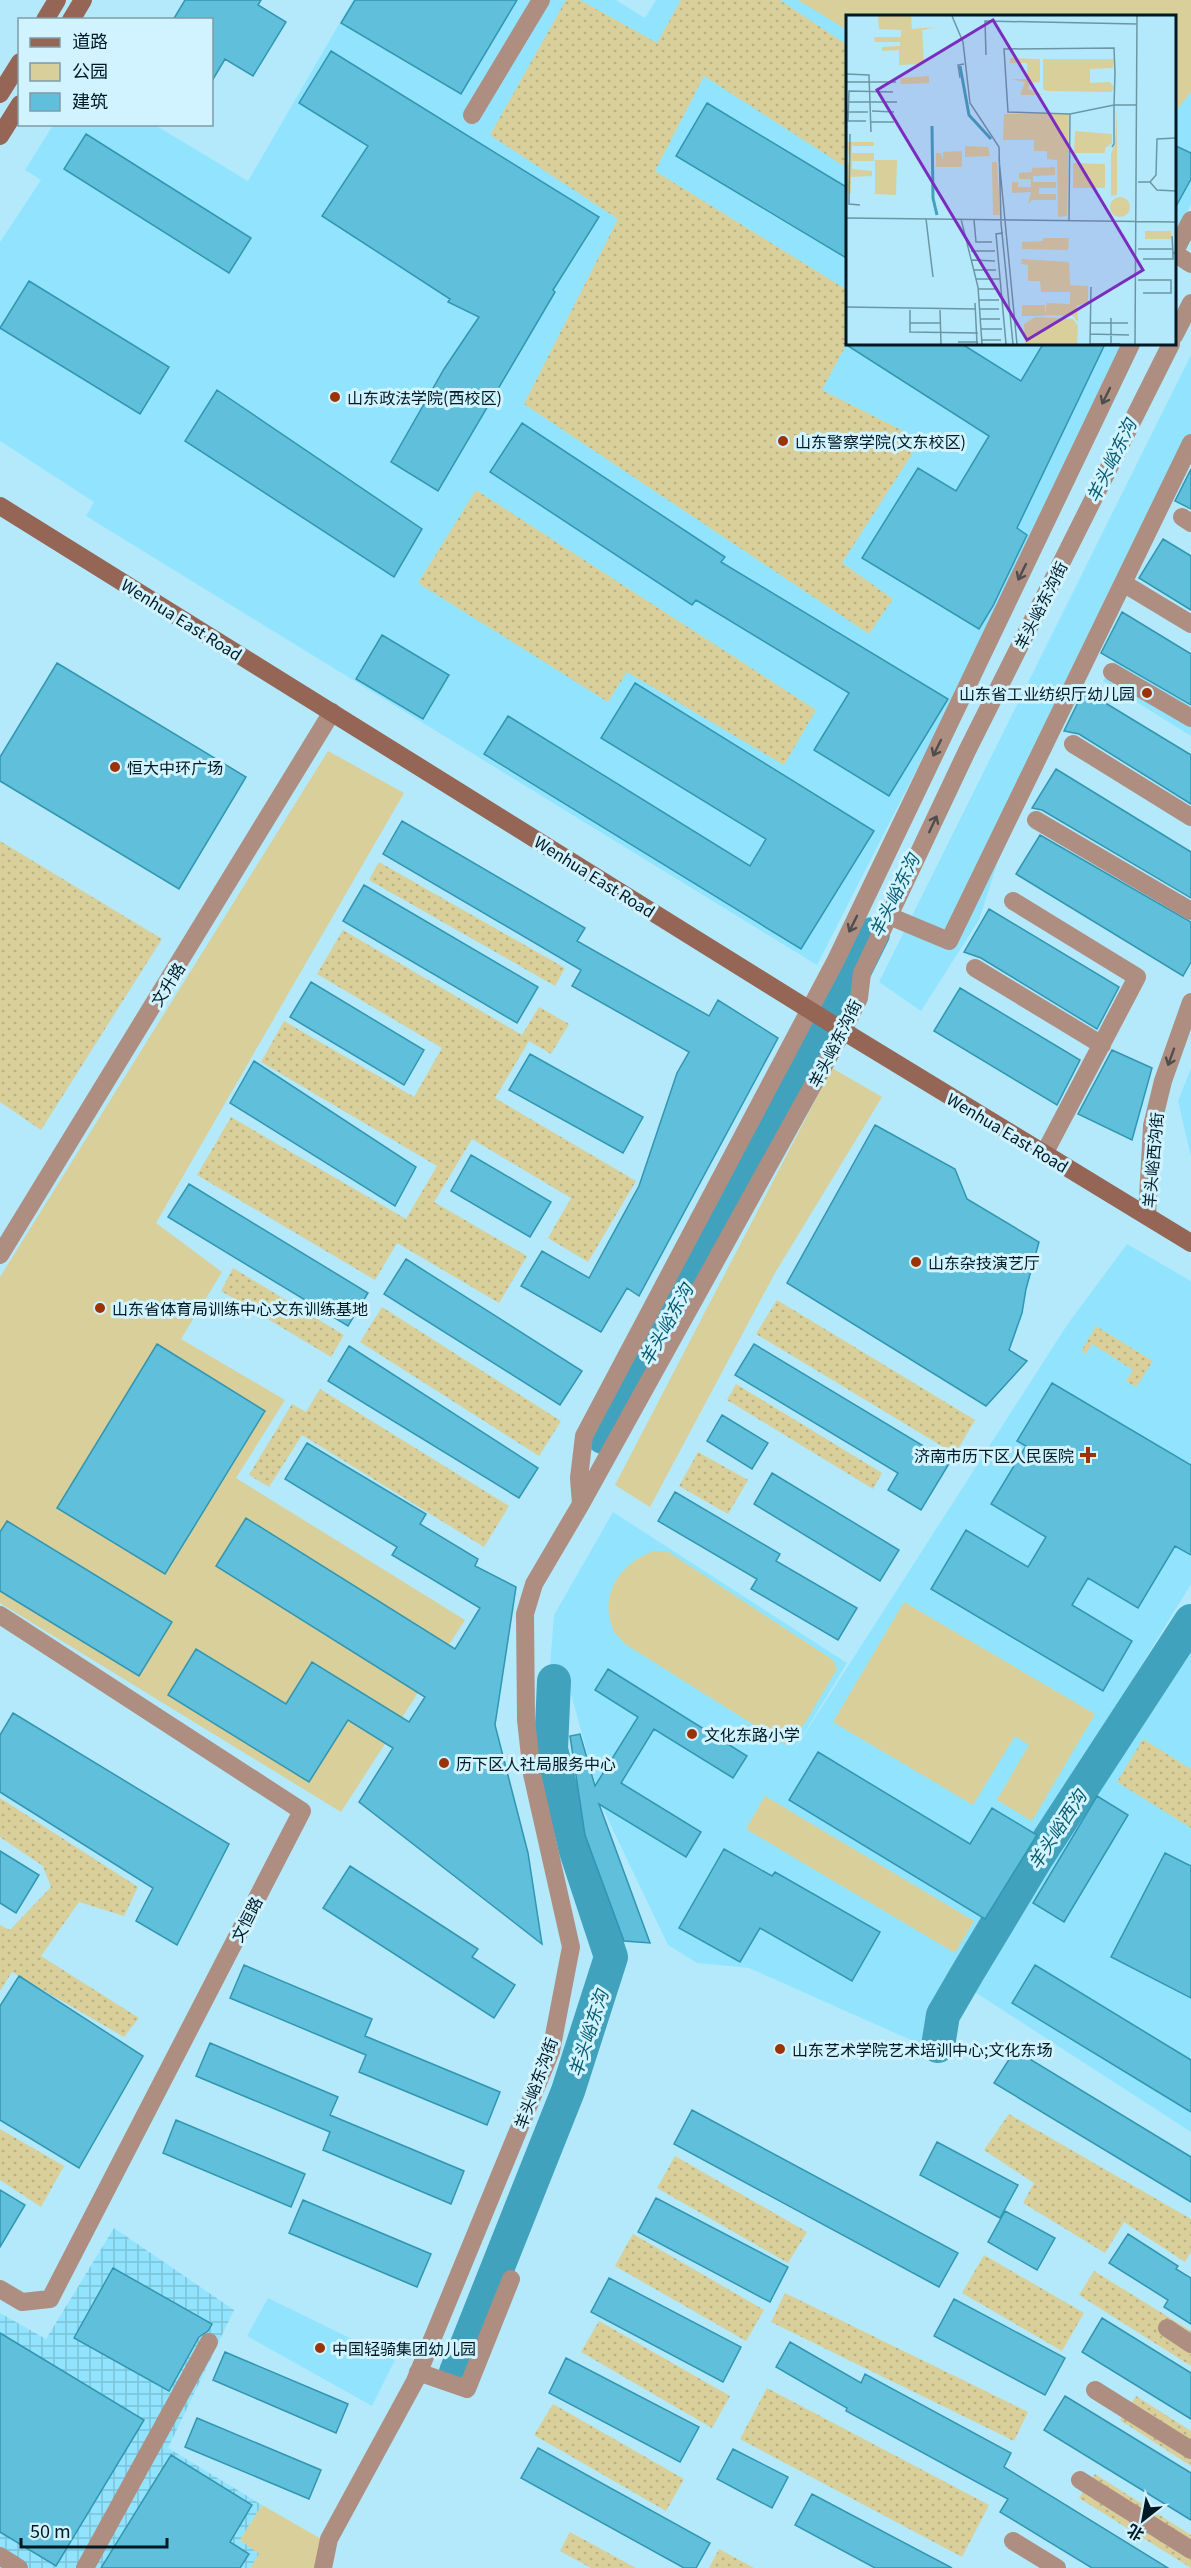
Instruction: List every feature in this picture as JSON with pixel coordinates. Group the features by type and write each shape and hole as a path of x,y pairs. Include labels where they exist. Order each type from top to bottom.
{"main road":[{"path":"46,18 57,0"},
{"path":"72,18 83,0"},
{"path":"0,94 18,65"},
{"path":"0,136 18,107"},
{"name":"Wenhua East Road","path":"0,506 810,1010 1191,1243"}],"street":[{"path":"471,115 541,0"},
{"path":"1176,249 1191,220"},
{"path":"1176,254 1191,264"},
{"path":"1176,332 1191,303"},
{"name":"羊头峪东沟街","path":"581,1504 579,1478 584,1436 810,1010 1131,345"},
{"name":"羊头峪东沟街","path":"323,2568 329,2539 418,2372 551,2051 571,1947 532,1774 526,1720 525,1614 534,1584 581,1504 860,998 862,973 889,916 968,751 1171,345"},
{"path":"889,916 949,941 1191,443"},
{"path":"1123,583 1191,624"},
{"path":"1112,672 1191,718"},
{"name":"文升路","path":"0,1255 332,712"},
{"path":"1073,744 1191,816"},
{"path":"1036,820 1191,911"},
{"path":"1012,901 1137,977 1044,1154"},
{"path":"975,969 1102,1045"},
{"name":"羊头峪西沟街","path":"1147,1216 1152,1126 1163,1081 1191,1002"},
{"name":"文恒路","path":"0,1615 302,1811 50,2299 22,2302 0,2289"},
{"path":"418,2372 467,2389 511,2279"},
{"path":"1167,2328 1191,2344"},
{"path":"85,2568 209,2342"},
{"path":"1095,2390 1191,2450"},
{"path":"1080,2480 1191,2550"},
{"path":"1013,2541 1058,2568"},
{"path":"0,2556 19,2568"}],"shaded area":[{"name":"山东警察学院(文东校区)","path":"353,0 616,0 645,18 656,0 1191,0 1191,204 1176,237 1176,15 846,15 846,345 1126,345 1034,539 817,965 86,516 94,502 0,441 0,242 41,180 25,170 52,126 157,126 248,181"},
{"path":"1191,355 1191,456 998,861 979,920 921,1011 879,982"},
{"name":"山东省工业纺织厅幼儿园","path":"1116,659 1191,706 1191,736 1103,681"},
{"path":"1191,1068 1191,1157 1178,1101"},
{"path":"1127,1244 1191,1281 1191,1584 985,1921 922,2045 749,1968 697,1963 668,1945 602,1807 568,1683 549,1679 554,1615 613,1512 847,1663 791,1755 1067,1325"},
{"path":"1191,1640 1191,2132 973,1991"},
{"path":"114,2228 234,2310 168,2448 262,2505 240,2540 260,2554 250,2568 0,2568 0,2313 46,2339"},
{"name":"中国轻骑集团幼儿园","path":"268,2298 395,2360 372,2406 247,2336"}],"green space":[{"path":"566,0 580,0 657,43 681,0 780,0 846,44 846,167 704,76 655,171 846,289 846,345 822,390 921,440 842,563 893,599 869,634 524,404 618,219 490,135"},
{"path":"798,0 1191,0 1191,92 1176,111 1176,15 846,15 846,29"},
{"path":"476,490 816,710 784,765 627,672 608,702 418,583"},
{"name":"山东省体育局训练中心文东训练基地","path":"328,751 404,793 156,1223 222,1272 181,1339 285,1400 236,1478 465,1620 341,1812 0,1603 0,1277"},
{"path":"0,841 162,939 41,1130 0,1102"},
{"path":"379,862 565,968 555,986 369,880"},
{"path":"343,930 522,1035 539,1007 569,1024 551,1054 529,1041 495,1098 636,1181 588,1262 548,1238 571,1198 472,1139 434,1202 527,1256 499,1303 397,1243 375,1280 197,1175 231,1117 406,1219 437,1166 261,1062 284,1021 414,1097 442,1048 317,974"},
{"path":"832,1068 882,1097 775,1273 650,1507 615,1485"},
{"path":"233,1268 344,1335 331,1357 221,1291"},
{"path":"777,1300 975,1420 955,1454 756,1334"},
{"path":"382,1307 561,1421 539,1456 360,1342"},
{"path":"1096,1326 1153,1361 1136,1387 1126,1381 1133,1370 1092,1344 1086,1354 1081,1351"},
{"path":"736,1384 882,1473 873,1489 727,1400"},
{"path":"320,1389 509,1506 484,1547 302,1435 269,1487 249,1475 292,1404 306,1412"},
{"path":"698,1452 748,1480 728,1514 679,1486"},
{"path":"654,1551 667,1551 833,1660 837,1669 805,1723 786,1745 625,1644 615,1633 609,1616 609,1604 616,1581 632,1563"},
{"path":"904,1602 1095,1714 1032,1821 997,1800 1029,1745 1015,1736 973,1805 833,1722"},
{"path":"1143,1739 1191,1769 1191,1828 1117,1782"},
{"path":"765,1796 974,1921 955,1953 746,1829"},
{"path":"0,1798 138,1887 124,1916 79,1902 41,1956 139,2018 124,2037 12,1972 0,1991 0,1925 10,1930 51,1887 43,1866 0,1837"},
{"path":"1009,2114 1191,2219 1191,2252 1185,2262 1124,2222 1105,2253 1023,2203 1034,2183 984,2150"},
{"path":"0,2129 64,2166 41,2207 0,2180"},
{"path":"675,2156 807,2232 788,2263 657,2188"},
{"path":"633,2234 764,2310 746,2341 615,2266"},
{"path":"984,2255 1084,2313 1062,2351 962,2293"},
{"path":"1094,2271 1191,2331 1191,2366 1079,2295"},
{"path":"785,2293 1028,2412 1014,2441 771,2322"},
{"path":"599,2321 730,2396 712,2428 581,2352"},
{"path":"767,2388 989,2505 962,2557 740,2439"},
{"path":"1136,2396 1191,2431 1191,2466 1120,2420"},
{"path":"553,2404 684,2479 666,2511 534,2435"},
{"path":"1095,2474 1191,2535 1191,2568 1079,2498"},
{"path":"262,2505 323,2540 317,2568 250,2568 259,2554 240,2540"},
{"path":"570,2532 636,2568 591,2568 560,2551"},
{"path":"719,2549 754,2568 709,2568"}],"building":[{"path":"185,0 261,0 258,5 286,22 253,76 225,59 213,79 213,18 174,18"},
{"path":"355,0 517,0 461,94 341,23"},
{"path":"331,51 599,217 553,290 555,292 438,491 391,462 444,369 479,317 448,302 450,299 322,216 368,146 299,103"},
{"path":"707,103 846,187 846,258 676,156"},
{"path":"86,134 251,238 229,273 64,169"},
{"path":"1176,146 1191,153 1191,179 1176,206"},
{"path":"29,281 169,367 140,414 0,328"},
{"path":"847,345 964,345 1021,381 1042,345 1105,345 1017,528 1027,535 993,606 979,629 862,558 918,468 956,491 989,436"},
{"path":"217,390 422,529 394,577 185,441"},
{"path":"522,423 725,557 721,562 948,699 889,796 814,750 849,693 696,600 692,605 490,472"},
{"path":"1191,469 1191,509 1175,501"},
{"path":"1163,539 1191,556 1191,610 1139,578"},
{"path":"1122,612 1191,654 1191,705 1101,653"},
{"path":"382,635 449,675 423,719 356,679"},
{"name":"恒大中环广场","path":"57,663 246,777 179,889 0,781 0,757"},
{"path":"635,683 874,831 801,949 484,754 508,716 750,866 766,839 601,738"},
{"path":"1084,690 1191,755 1191,804 1079,734 1064,731"},
{"path":"1056,769 1191,852 1191,898 1042,810 1032,808"},
{"path":"402,821 585,928 577,941 709,1016 718,1000 778,1038 639,1296 627,1288 601,1332 521,1286 542,1251 589,1278 639,1186 677,1073 689,1052 572,986 581,970 383,854"},
{"path":"1040,835 1191,922 1191,962 1183,976 1016,874"},
{"path":"364,885 538,987 517,1023 343,921"},
{"path":"989,909 1119,987 1097,1029 981,958 964,952"},
{"path":"311,982 424,1050 404,1085 290,1017"},
{"path":"960,988 1080,1060 1057,1105 934,1031"},
{"path":"1112,1050 1152,1068 1132,1140 1078,1114"},
{"path":"530,1054 643,1117 623,1153 509,1090"},
{"path":"254,1061 416,1167 395,1206 230,1103"},
{"name":"山东杂技演艺厅","path":"875,1125 955,1169 967,1199 1039,1242 1022,1313 1009,1350 1027,1361 986,1406 787,1283"},
{"path":"471,1155 551,1202 530,1237 451,1191"},
{"path":"189,1184 368,1293 348,1326 168,1217"},
{"path":"406,1259 582,1371 560,1405 384,1294"},
{"path":"157,1344 265,1411 165,1574 57,1508"},
{"path":"754,1344 950,1462 921,1510 888,1490 898,1473 735,1375"},
{"path":"349,1346 538,1468 519,1498 328,1381"},
{"path":"1052,1383 1191,1465 1191,1555 1175,1546 1138,1608 1088,1578 1072,1605 1132,1641 1103,1691 931,1589 966,1530 1028,1567 1046,1537 991,1504 1026,1446 1017,1441"},
{"path":"722,1415 768,1443 752,1469 707,1441"},
{"path":"307,1443 426,1514 420,1524 478,1559 475,1566 516,1587 495,1725 528,1853 542,1944 359,1802 393,1748 348,1720 309,1782 168,1695 196,1649 286,1704 312,1662 409,1722 425,1697 216,1566 246,1518 455,1649 480,1608 392,1555 397,1547 285,1479"},
{"path":"772,1473 899,1550 880,1581 754,1504"},
{"path":"675,1492 780,1554 776,1561 857,1608 838,1640 751,1589 757,1579 658,1521"},
{"path":"7,1521 172,1622 139,1676 0,1591 0,1532"},
{"path":"608,1669 747,1756 733,1778 654,1729 621,1783 701,1832 686,1857 599,1804 650,1943 624,1941 585,1835 570,1736 580,1734 595,1786 638,1717 595,1690"},
{"path":"13,1713 229,1844 177,1945 136,1921 153,1888 0,1792 0,1735"},
{"path":"818,1752 970,1844 992,1808 1037,1835 985,1919 789,1800"},
{"path":"1097,1796 1128,1815 1064,1922 1033,1903"},
{"path":"724,1849 772,1876 775,1872 880,1932 852,1981 760,1928 740,1962 679,1928"},
{"path":"0,1851 39,1875 16,1913 0,1903"},
{"path":"1165,1853 1191,1866 1191,1998 1111,1957"},
{"path":"350,1866 478,1949 472,1957 515,1985 494,2018 323,1908"},
{"path":"244,1965 372,2019 365,2036 500,2092 487,2125 359,2072 366,2055 230,1998"},
{"path":"1035,1965 1191,2060 1191,2112 1012,2003"},
{"path":"19,1976 143,2056 79,2168 0,2120 0,2006"},
{"path":"210,2043 338,2097 330,2115 464,2171 451,2204 323,2150 330,2132 196,2076"},
{"path":"1015,2050 1191,2157 1191,2202 994,2083"},
{"path":"692,2110 958,2253 939,2287 674,2144"},
{"path":"176,2120 305,2174 291,2207 163,2153"},
{"path":"937,2142 1018,2185 1000,2218 920,2175"},
{"path":"0,2190 25,2205 0,2247"},
{"path":"656,2198 788,2267 770,2302 638,2232"},
{"path":"303,2200 431,2254 417,2287 289,2233"},
{"path":"1005,2211 1055,2238 1037,2270 988,2242"},
{"path":"1128,2234 1178,2266 1176,2269 1191,2278 1191,2324 1164,2307 1168,2300 1109,2263"},
{"path":"113,2268 212,2324 208,2331 199,2337 169,2391 74,2338"},
{"path":"609,2278 741,2347 723,2382 591,2312"},
{"path":"954,2299 1065,2358 1045,2395 934,2336"},
{"path":"1102,2318 1191,2373 1191,2419 1082,2352"},
{"path":"0,2333 144,2420 56,2566 0,2532"},
{"path":"790,2342 861,2383 865,2374 1011,2453 1004,2467 1168,2568 1092,2568 1000,2512 1008,2499 846,2411 847,2408 776,2367"},
{"path":"225,2352 348,2404 336,2433 213,2380"},
{"path":"566,2358 699,2427 680,2462 549,2393"},
{"path":"1065,2396 1191,2473 1191,2520 1044,2430"},
{"path":"197,2418 321,2470 309,2499 185,2447"},
{"path":"538,2448 710,2543 696,2568 684,2568 521,2478"},
{"path":"733,2449 788,2477 772,2508 717,2479"},
{"path":"171,2455 252,2505 230,2542 249,2554 240,2568 101,2568"},
{"path":"812,2494 952,2568 875,2568 795,2525"}],"waterway":[{"name":"羊头峪东沟","path":"603,1437 839,1002 873,934"},
{"name":"羊头峪西沟","path":"938,2046 943,2015 968,1972 1036,1859 1191,1621"},
{"name":"羊头峪东沟","path":"456,2372 568,2091 611,1957 576,1851 551,1749 554,1681"}],"place":[{"name":"山东政法学院(西校区)","path":"335,397"},
{"name":"山东警察学院(文东校区)","path":"783,441"},
{"name":"山东省工业纺织厅幼儿园","path":"1147,693"},
{"name":"恒大中环广场","path":"115,767"},
{"name":"山东杂技演艺厅","path":"916,1262"},
{"name":"山东省体育局训练中心文东训练基地","path":"100,1308"},
{"name":"济南市历下区人民医院","path":"1088,1455"},
{"name":"文化东路小学","path":"692,1734"},
{"name":"历下区人社局服务中心","path":"444,1763"},
{"name":"山东艺术学院艺术培训中心;文化东场","path":"780,2049"},
{"name":"中国轻骑集团幼儿园","path":"320,2348"}]}
